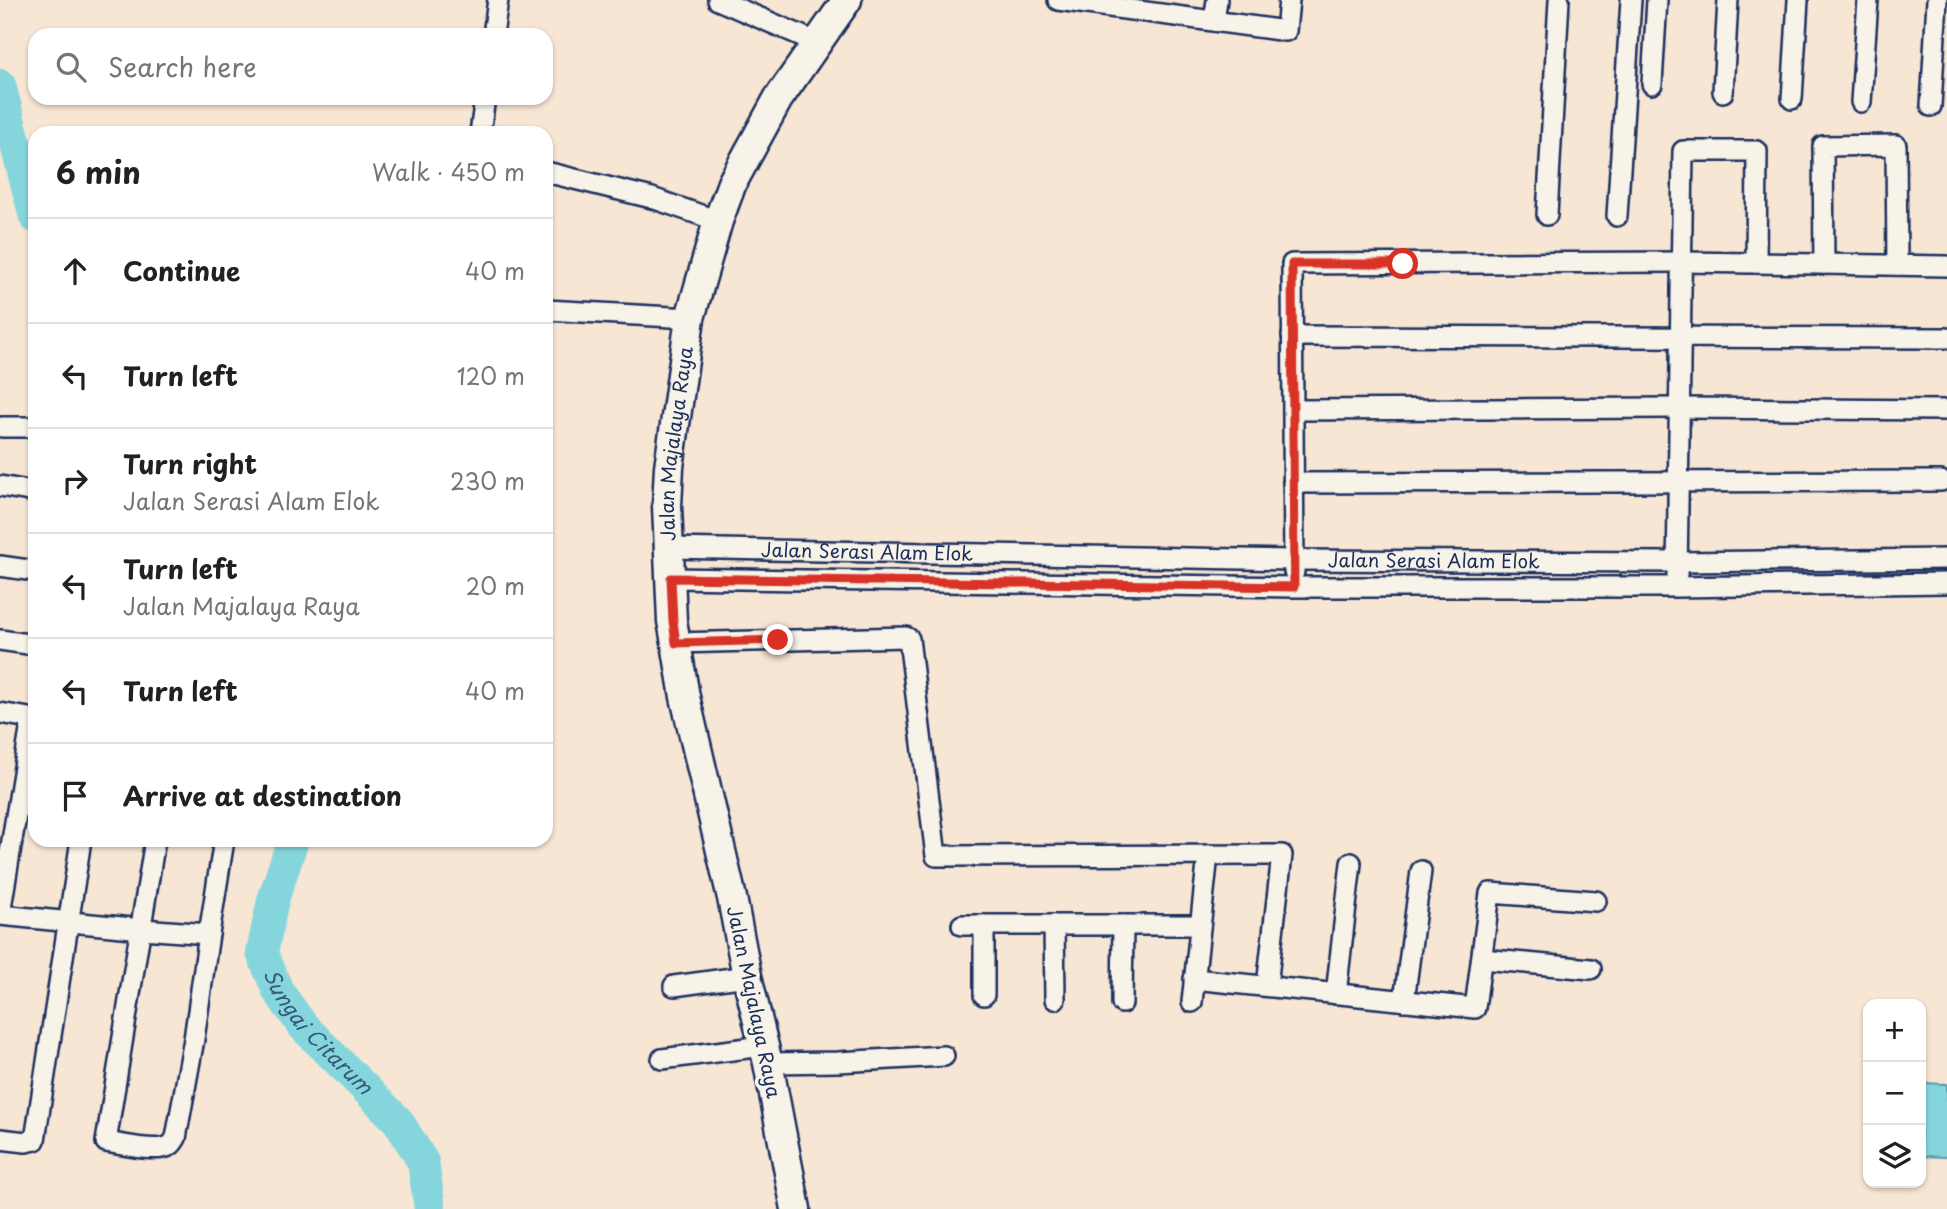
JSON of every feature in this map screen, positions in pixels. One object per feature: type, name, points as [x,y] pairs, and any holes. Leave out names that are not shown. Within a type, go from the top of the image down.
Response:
[{"type":"street","points":[[494,28],[498,0]]},
{"type":"street","points":[[718,0],[816,42]]},
{"type":"street","name":"Jalan Majalaya Raya","points":[[796,1209],[732,898],[685,696],[673,621],[667,506],[668,467],[690,318],[732,183],[778,99],[847,0]]},
{"type":"street","points":[[1214,21],[1217,0]]},
{"type":"street","points":[[1070,1],[1145,6],[1214,21],[1286,31],[1289,0]]},
{"type":"street","points":[[1547,215],[1559,0]]},
{"type":"street","points":[[1617,216],[1631,0]]},
{"type":"street","points":[[1652,84],[1657,0]]},
{"type":"street","points":[[1723,92],[1728,0]]},
{"type":"street","points":[[1792,99],[1798,0]]},
{"type":"street","points":[[1861,102],[1868,0]]},
{"type":"street","points":[[1931,106],[1937,0]]},
{"type":"street","points":[[481,126],[484,105]]},
{"type":"street","points":[[1824,264],[1823,146],[1896,145],[1896,265]]},
{"type":"street","points":[[1677,587],[1683,151],[1757,151],[1756,263]]},
{"type":"street","points":[[553,174],[652,198],[718,221]]},
{"type":"street","points":[[1294,587],[1292,264],[1681,262],[1947,266]]},
{"type":"street","points":[[553,310],[690,318]]},
{"type":"street","points":[[1292,336],[1947,338]]},
{"type":"street","points":[[1293,410],[1944,410]]},
{"type":"street","points":[[1,430],[28,428]]},
{"type":"street","points":[[1293,483],[1941,481]]},
{"type":"street","points":[[0,486],[28,491]]},
{"type":"street","name":"Jalan Serasi Alam Elok","points":[[669,548],[1294,560],[1678,562],[1947,559]]},
{"type":"street","points":[[742,578],[743,549]]},
{"type":"street","points":[[0,566],[28,570]]},
{"type":"street","name":"Jalan Serasi Alam Elok","points":[[671,578],[1294,587],[1677,587],[1947,583]]},
{"type":"street","points":[[676,643],[909,639],[936,856],[1282,855],[1267,986]]},
{"type":"street","points":[[0,640],[28,644]]},
{"type":"street","points":[[0,713],[28,718]]},
{"type":"street","points":[[28,749],[0,915],[209,934]]},
{"type":"street","points":[[0,1139],[26,1142],[35,1140],[79,847]]},
{"type":"street","points":[[154,847],[106,1142],[149,1148],[165,1148],[176,1138],[223,847]]},
{"type":"street","points":[[1192,1002],[1208,855]]},
{"type":"street","points":[[1335,994],[1351,863]]},
{"type":"street","points":[[1404,1001],[1421,871]]},
{"type":"street","points":[[1194,979],[1475,1008],[1490,893],[1596,901]]},
{"type":"street","points":[[962,925],[1200,925]]},
{"type":"street","points":[[984,925],[984,996]]},
{"type":"street","points":[[1054,925],[1055,999]]},
{"type":"street","points":[[1122,1003],[1123,925]]},
{"type":"street","points":[[1482,959],[1591,970]]},
{"type":"street","points":[[674,986],[747,976]]},
{"type":"street","points":[[662,1059],[765,1054],[838,1062],[944,1056]]},
{"type":"water","points":[[1926,1083],[1947,1084],[1947,1157],[1926,1156]]},
{"type":"waterway","name":"Sungai Citarum","points":[[0,85],[28,191]]},
{"type":"waterway","name":"Sungai Citarum","points":[[291,847],[273,900],[262,953],[278,991],[303,1026],[398,1121],[423,1162],[430,1209]]},
{"type":"route","points":[[778,640],[676,643],[671,578],[1294,587],[1292,264],[1403,264]]}]
